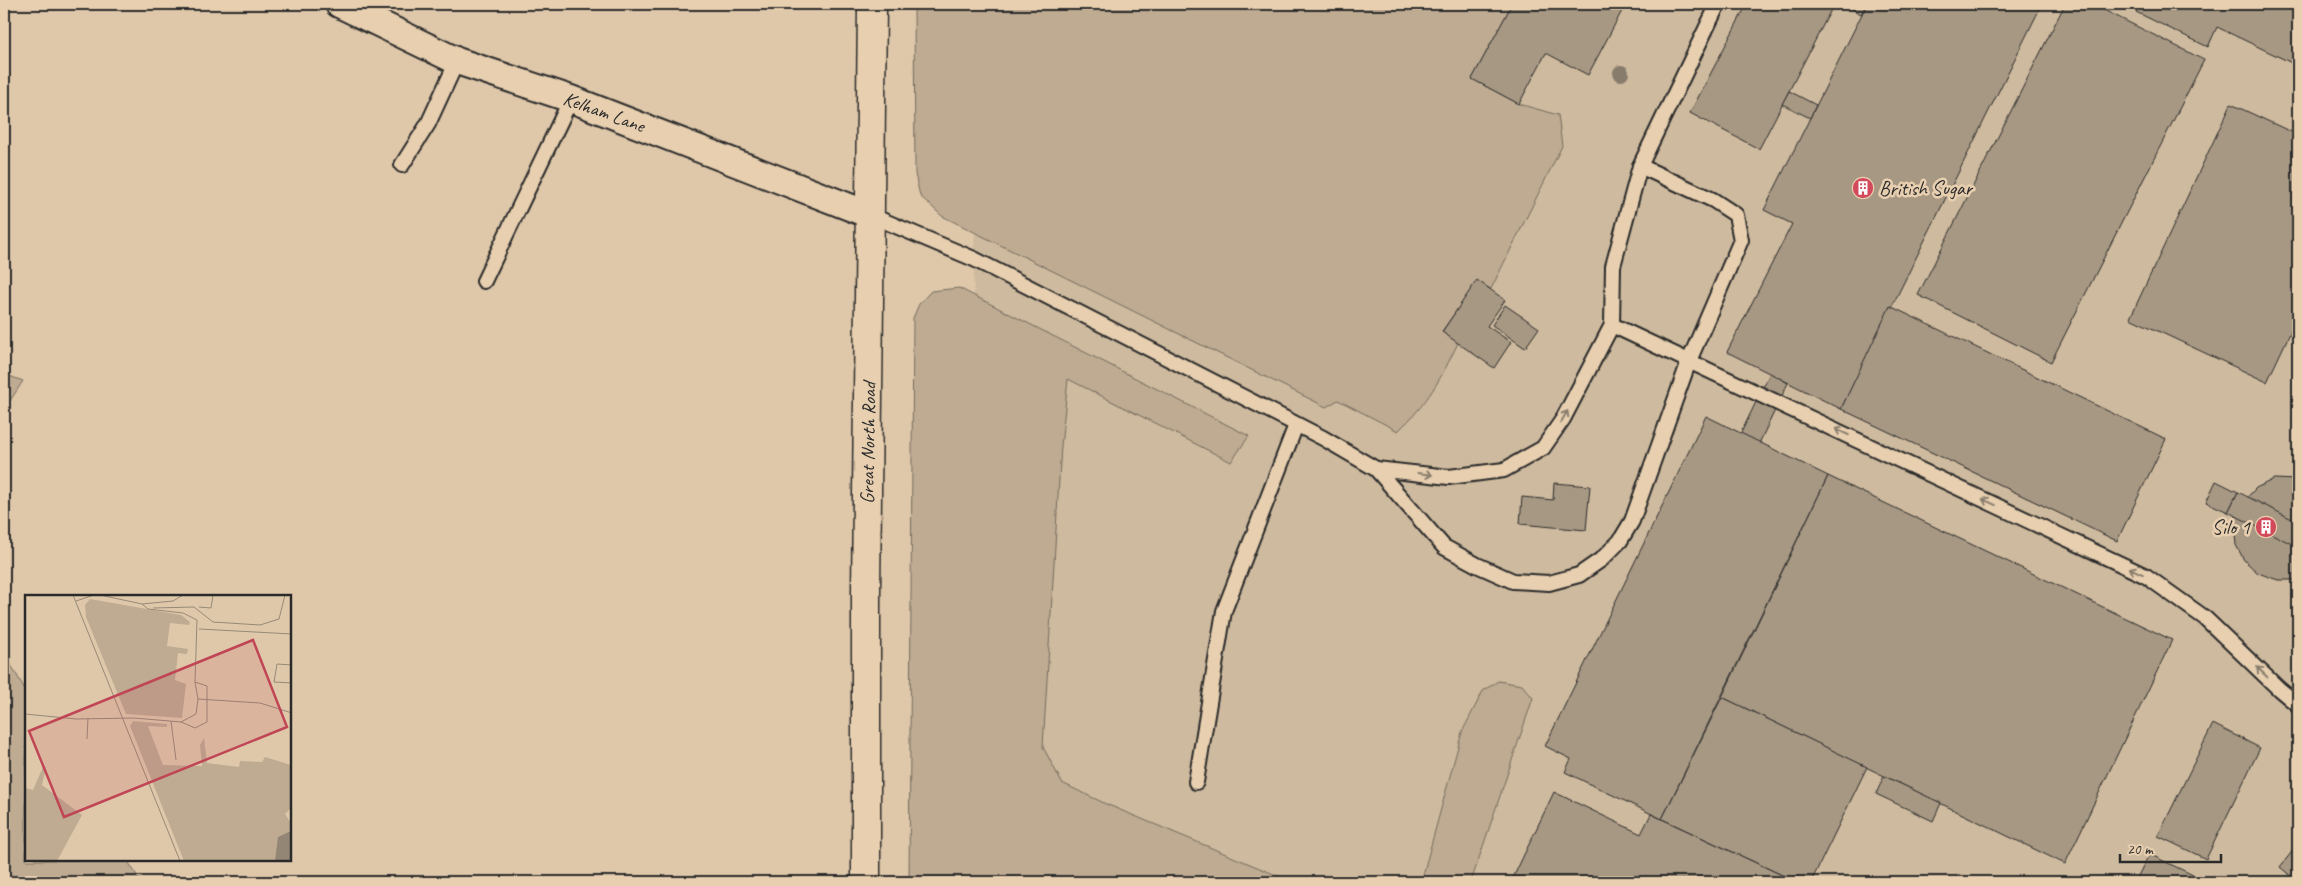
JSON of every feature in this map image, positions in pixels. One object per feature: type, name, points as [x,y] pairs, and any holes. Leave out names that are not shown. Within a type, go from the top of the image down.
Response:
[{"type":"main road","name":"Great North Road","points":[[866,882],[866,593],[872,4]]},
{"type":"street","name":"Kelham Lane","points":[[339,4],[457,61],[571,99],[870,216]]},
{"type":"lane","points":[[1376,469],[1449,477],[1504,470],[1543,448],[1563,419],[1612,325],[1613,266],[1640,166],[1718,4]]},
{"type":"lane","points":[[402,165],[428,124],[457,61]]},
{"type":"lane","points":[[484,281],[571,99]]},
{"type":"lane","points":[[870,216],[974,259],[1296,425],[1376,469],[1444,547],[1477,566],[1513,581],[1550,583],[1579,574],[1602,560],[1620,541],[1632,521],[1689,360],[1742,240],[1736,215],[1713,200],[1640,166]]},
{"type":"lane","points":[[1612,325],[2146,576],[2206,618],[2279,689],[2298,704]]},
{"type":"lane","points":[[1196,782],[1224,611],[1296,425]]},
{"type":"shaded area","points":[[914,4],[1512,4],[1472,79],[1519,104],[1558,115],[1562,146],[1491,289],[1477,281],[1442,331],[1458,343],[1425,401],[1398,431],[1338,400],[1326,407],[942,216],[920,196],[915,174]]},
{"type":"shaded area","points":[[980,4],[2298,4],[2298,882],[1161,882],[966,797]]},
{"type":"shaded area","points":[[959,288],[1249,436],[1231,462],[1068,379],[1061,446],[1043,747],[1062,783],[1106,804],[1293,882],[909,882],[913,318],[919,304],[931,291]]},
{"type":"shaded area","points":[[4,374],[23,381],[4,410]]},
{"type":"shaded area","points":[[4,653],[25,689],[25,861],[128,861],[141,882],[4,882]]},
{"type":"shaded area","points":[[1498,681],[1522,685],[1533,698],[1471,882],[1421,882],[1462,732],[1483,691]]},
{"type":"building","points":[[1512,4],[1612,4],[1623,9],[1588,75],[1546,53],[1519,104],[1472,79]]},
{"type":"building","points":[[1747,4],[1834,4],[1759,149],[1690,113]]},
{"type":"building","points":[[1842,4],[1867,4],[1861,14]]},
{"type":"building","name":"British Sugar","points":[[1867,4],[2042,4],[1841,409],[1727,352],[1792,224],[1764,210]]},
{"type":"building","points":[[2065,4],[2092,4],[2204,60],[2051,362],[1918,295]]},
{"type":"building","points":[[2140,4],[2298,4],[2298,66],[2217,27],[2208,47],[2136,12]]},
{"type":"building","points":[[1789,91],[1816,105],[1810,118],[1782,104]]},
{"type":"building","points":[[2231,104],[2298,135],[2298,316],[2267,382],[2130,318]]},
{"type":"building","points":[[1477,280],[1505,300],[1487,326],[1511,342],[1494,368],[1442,332]]},
{"type":"building","points":[[1505,305],[1539,328],[1525,348],[1492,325]]},
{"type":"building","points":[[1890,306],[2166,439],[2117,541],[1841,409]]},
{"type":"building","points":[[1770,373],[1788,383],[1696,575],[1677,565]]},
{"type":"building","points":[[1706,416],[1828,476],[1662,819],[1565,772],[1571,759],[1545,746]]},
{"type":"building","points":[[1828,476],[2172,640],[2065,864],[1722,697]]},
{"type":"building","name":"Silo 1","points":[[2274,479],[2298,480],[2298,580],[2278,580],[2258,573],[2244,560],[2236,545],[2234,522],[2240,505],[2256,488]]},
{"type":"building","points":[[2216,481],[2238,492],[2228,512],[2206,502]]},
{"type":"building","points":[[1554,483],[1590,486],[1586,530],[1520,524],[1522,497],[1553,500]]},
{"type":"building","points":[[2238,492],[2298,522],[2298,547],[2228,512]]},
{"type":"building","points":[[1722,697],[1867,767],[1811,882],[1797,882],[1662,819]]},
{"type":"building","points":[[2213,724],[2260,748],[2206,859],[2158,836]]},
{"type":"building","points":[[1884,776],[1941,803],[1933,821],[1876,794]]},
{"type":"building","points":[[1554,792],[1641,834],[1651,814],[1797,882],[1511,882]]},
{"type":"building","points":[[2298,844],[2298,882],[2280,867]]},
{"type":"building","points":[[2149,854],[2195,876],[2192,882],[2135,882]]},
{"type":"place","name":"British Sugar","points":[[1863,188]]},
{"type":"place","name":"Silo 1","points":[[2266,527]]}]
